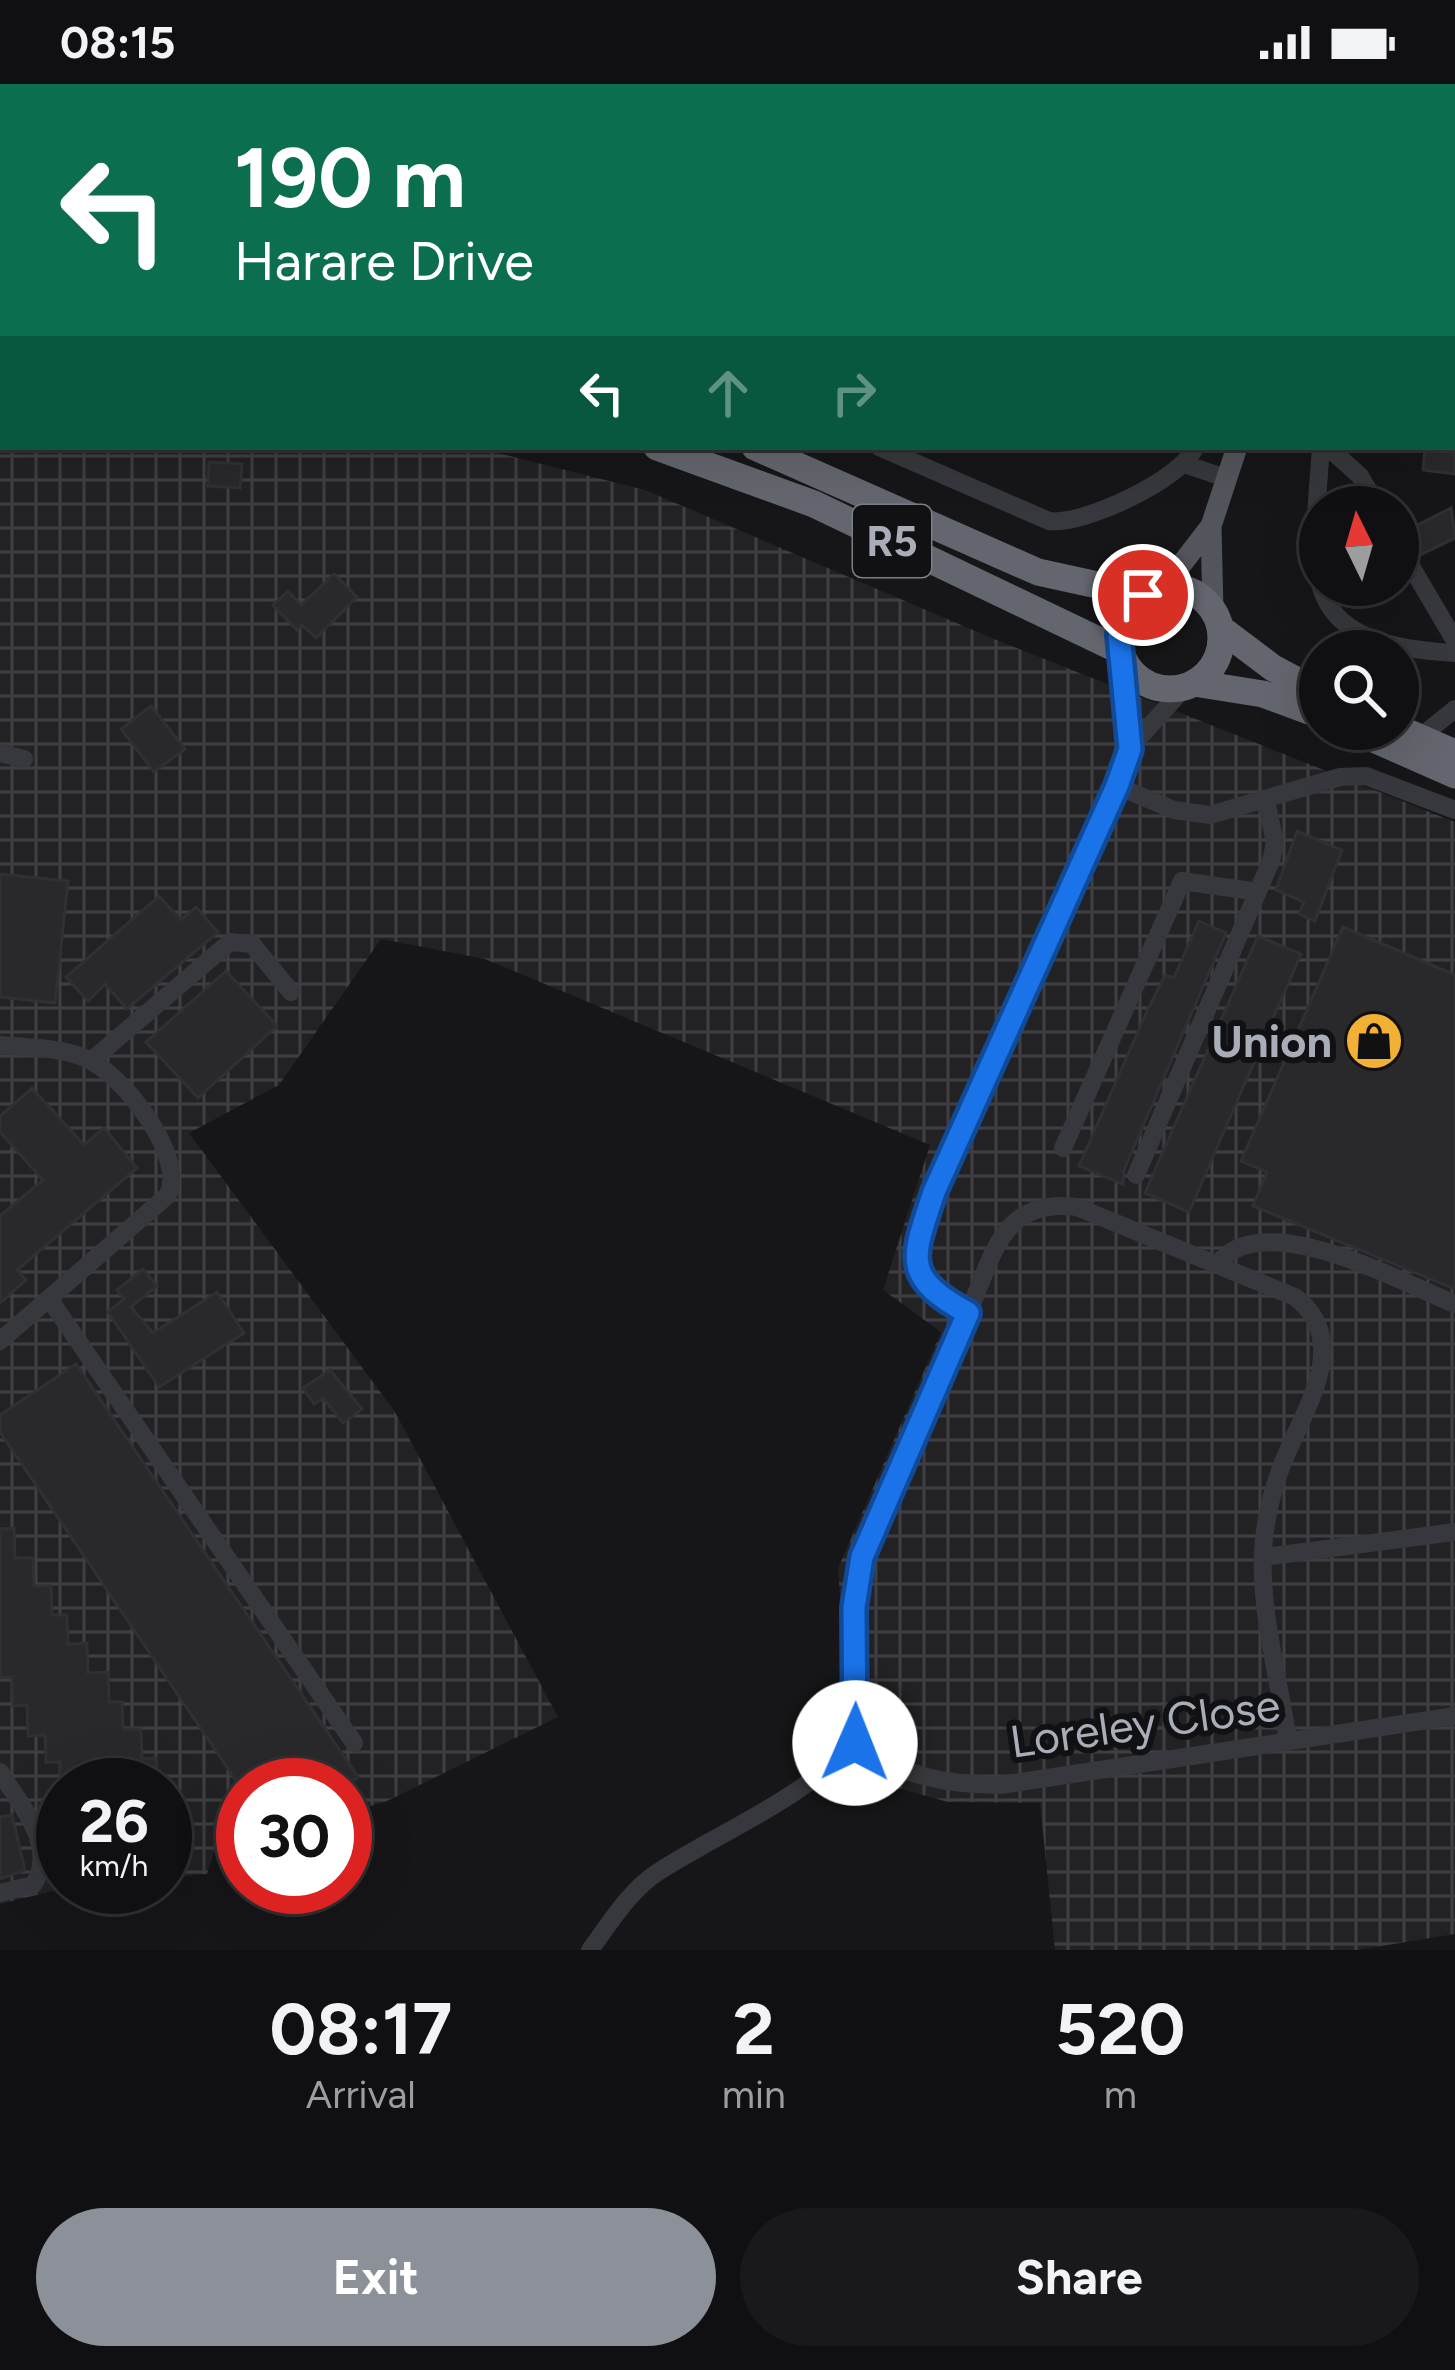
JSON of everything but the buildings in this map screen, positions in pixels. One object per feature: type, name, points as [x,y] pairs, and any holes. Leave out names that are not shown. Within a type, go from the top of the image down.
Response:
[{"type":"highway","name":"R5","points":[[665,450],[814,505],[1122,656],[1150,685],[1263,694],[1299,707]]},
{"type":"highway","name":"R5","points":[[762,450],[1038,572],[1195,594],[1216,619],[1299,679]]},
{"type":"highway","points":[[1122,656],[1123,620],[1154,591]]},
{"type":"highway","points":[[1189,685],[1213,666],[1216,619]]},
{"type":"highway","points":[[1419,738],[1455,754]]},
{"type":"highway","points":[[1398,750],[1455,775]]},
{"type":"main road","points":[[1216,619],[1211,526],[1236,450]]},
{"type":"main road","points":[[1154,591],[1211,526]]},
{"type":"street","points":[[886,450],[1058,523],[1156,483],[1191,456],[1226,478]]},
{"type":"street","points":[[1324,450],[1314,575],[1331,614],[1399,648],[1455,653]]},
{"type":"street","points":[[1328,450],[1366,486]]},
{"type":"street","points":[[1419,580],[1455,641]]},
{"type":"street","points":[[1122,656],[1130,749]]},
{"type":"street","points":[[968,1313],[925,1283],[916,1270],[914,1252],[934,1192],[1130,749],[1189,685]]},
{"type":"street","points":[[1419,727],[1455,709]]},
{"type":"street","points":[[0,752],[24,759]]},
{"type":"street","points":[[1117,786],[1174,810],[1210,815],[1340,777],[1366,776],[1455,810]]},
{"type":"street","points":[[1136,1175],[1275,843],[1266,800]]},
{"type":"street","points":[[1064,1148],[1182,881],[1258,892]]},
{"type":"street","points":[[92,1060],[230,942],[252,944],[291,992]]},
{"type":"street","points":[[0,1045],[92,1060],[164,1140],[175,1169],[168,1195],[0,1341]]},
{"type":"street","points":[[590,1950],[657,1873],[770,1813],[855,1743],[854,1607],[862,1557],[1003,1236],[1014,1219],[1041,1206],[1077,1207],[1295,1297],[1315,1316],[1322,1338],[1319,1378],[1276,1479],[1264,1557],[1288,1741]]},
{"type":"street","points":[[1217,1264],[1231,1248],[1250,1243],[1298,1243],[1455,1304]]},
{"type":"street","points":[[50,1300],[355,1743]]},
{"type":"street","points":[[1264,1557],[1455,1532]]},
{"type":"street","name":"Loreley Close","points":[[855,1743],[877,1759],[934,1781],[1000,1785],[1455,1716]]},
{"type":"street","points":[[0,1772],[40,1838],[44,1856],[44,1869],[33,1885],[0,1893]]},
{"type":"shaded area","points":[[0,450],[486,450],[645,490],[994,639],[1455,822],[1455,1934],[1357,1950],[1055,1950],[1040,1803],[948,1802],[852,1775],[838,1568],[941,1332],[883,1290],[930,1145],[485,959],[381,939],[279,1085],[189,1133],[395,1412],[558,1717],[372,1806],[372,1758],[216,1758],[216,1851],[207,1874],[192,1875],[192,1758],[36,1758],[36,1895],[0,1904]]},
{"type":"place","name":"Union","points":[[1374,1041]]},
{"type":"route","points":[[855,1743],[854,1607],[862,1557],[968,1313],[925,1283],[916,1270],[914,1252],[934,1192],[1130,749],[1119,635],[1131,606],[1143,595]]}]
